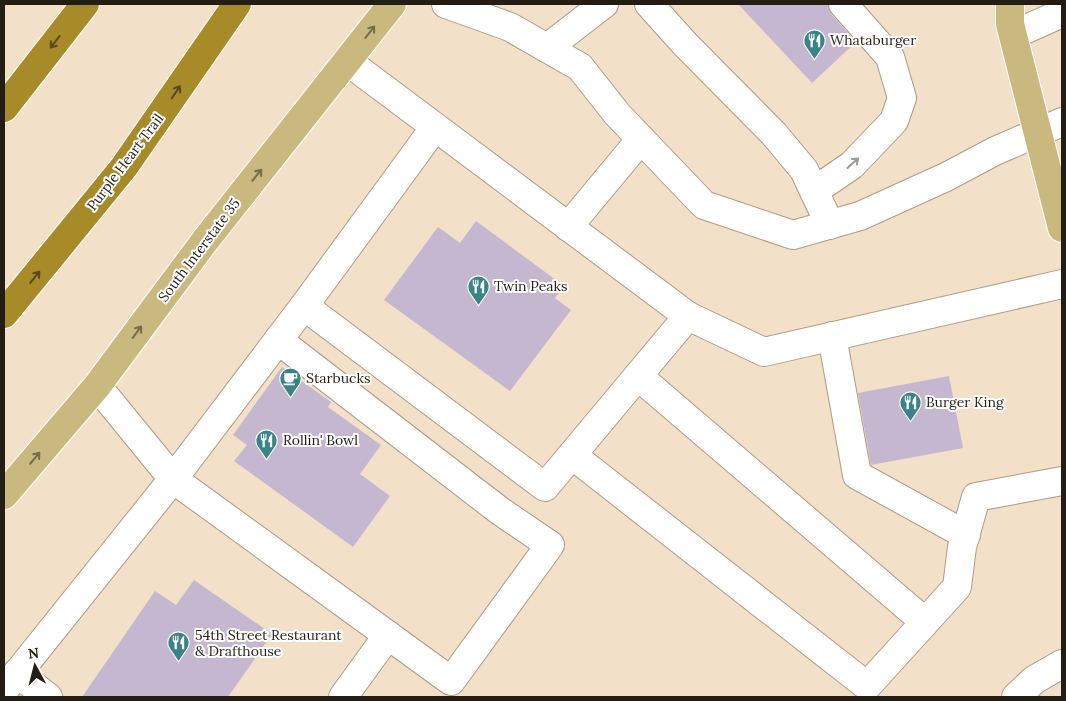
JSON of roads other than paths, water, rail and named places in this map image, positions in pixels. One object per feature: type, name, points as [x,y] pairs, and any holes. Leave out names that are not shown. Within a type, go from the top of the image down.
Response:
[{"type":"highway","points":[[4,108],[85,4]]},
{"type":"highway","name":"Purple Heart Trail","points":[[4,314],[124,167],[237,4]]},
{"type":"main road","name":"South Interstate 35","points":[[4,495],[96,386],[204,242],[392,4]]},
{"type":"main road","points":[[1008,17],[1050,127],[1062,228]]},
{"type":"lane","points":[[446,4],[510,28],[580,67],[617,114],[704,205],[793,235],[860,216],[1050,127]]},
{"type":"lane","points":[[547,48],[604,4]]},
{"type":"lane","points":[[649,4],[685,44],[774,134],[804,170],[830,225]]},
{"type":"lane","points":[[814,191],[852,165],[894,121],[902,98],[890,57],[843,4]]},
{"type":"lane","points":[[1008,17],[1062,13]]},
{"type":"lane","points":[[347,61],[688,316],[764,352],[1062,284]]},
{"type":"lane","points":[[48,697],[11,681],[173,479],[304,306],[435,127]]},
{"type":"lane","points":[[568,227],[641,139]]},
{"type":"lane","points":[[304,306],[545,487],[688,316]]},
{"type":"lane","points":[[832,336],[858,475],[966,535]]},
{"type":"lane","points":[[96,386],[173,479],[388,635],[446,689],[550,545],[500,511],[278,340]]},
{"type":"lane","points":[[638,376],[925,622]]},
{"type":"lane","points":[[572,455],[866,686],[957,587],[966,535],[976,497],[1062,481]]},
{"type":"lane","points":[[343,697],[388,635]]},
{"type":"lane","points":[[1016,697],[1034,680],[1062,664]]},
{"type":"place","name":"Whataburger","points":[[814,59]]},
{"type":"place","name":"Twin Peaks","points":[[478,305]]},
{"type":"place","name":"Starbucks","points":[[290,397]]},
{"type":"place","name":"Burger King","points":[[910,421]]},
{"type":"place","name":"Rollin' Bowl","points":[[267,459]]},
{"type":"place","name":"54th Street Restaurant & Drafthouse","points":[[179,662]]}]
